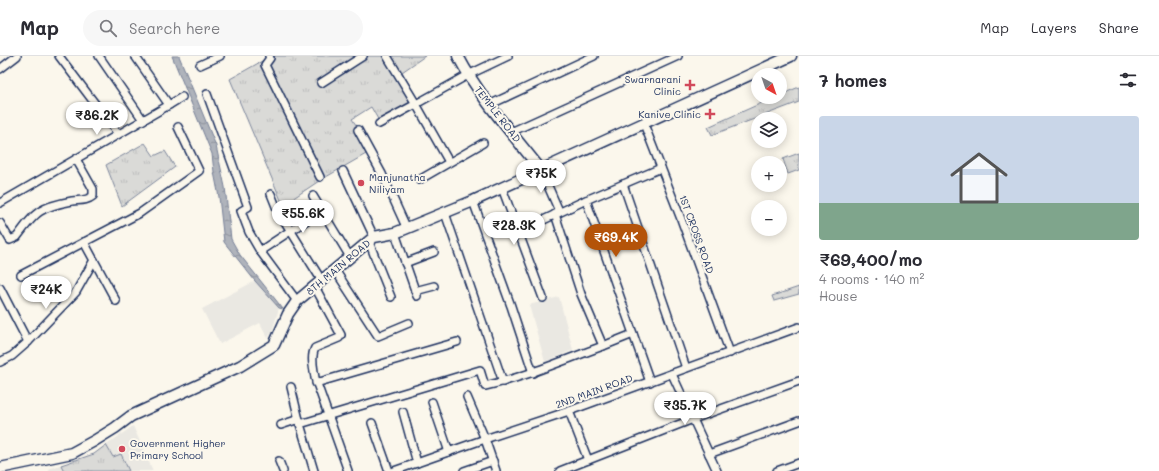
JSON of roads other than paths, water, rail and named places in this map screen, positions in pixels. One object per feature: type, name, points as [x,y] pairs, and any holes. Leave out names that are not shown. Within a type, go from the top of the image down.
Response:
[{"type":"street","points":[[0,70],[17,56]]},
{"type":"street","points":[[59,56],[118,134]]},
{"type":"street","points":[[99,56],[143,120]]},
{"type":"street","points":[[200,65],[220,56]]},
{"type":"street","points":[[269,56],[270,58],[265,65],[320,177]]},
{"type":"street","points":[[321,83],[364,56]]},
{"type":"street","points":[[387,56],[449,162]]},
{"type":"street","name":"TEMPLE ROAD","points":[[458,56],[468,75],[489,105],[541,170]]},
{"type":"street","points":[[379,124],[468,75],[508,56]]},
{"type":"street","points":[[489,105],[594,56]]},
{"type":"street","points":[[511,132],[678,56]]},
{"type":"street","name":"8TH MAIN ROAD","points":[[0,468],[72,453],[115,428],[131,416],[240,366],[274,345],[288,314],[297,302],[372,239],[407,229],[473,201],[792,56]]},
{"type":"street","points":[[139,57],[169,105]]},
{"type":"street","points":[[207,94],[248,207],[241,211],[249,232],[260,251],[297,302]]},
{"type":"street","points":[[0,203],[182,97]]},
{"type":"street","name":"1ST CROSS ROAD","points":[[644,124],[730,353]]},
{"type":"street","points":[[21,275],[140,213],[199,171],[178,127]]},
{"type":"street","points":[[358,130],[382,174],[407,229]]},
{"type":"street","points":[[419,180],[483,143]]},
{"type":"street","points":[[0,224],[10,240],[14,239],[17,238],[31,218],[41,210],[74,201],[89,199],[93,196],[94,189],[76,159]]},
{"type":"street","points":[[537,223],[661,168]]},
{"type":"street","points":[[541,170],[557,213],[581,294],[603,346]]},
{"type":"street","points":[[343,171],[372,239],[391,297]]},
{"type":"street","points":[[623,184],[686,368]]},
{"type":"street","points":[[502,188],[544,298]]},
{"type":"street","points":[[271,194],[277,209],[318,284],[341,335],[339,338],[315,348],[313,352],[313,362],[316,382],[348,471]]},
{"type":"street","points":[[313,196],[350,257]]},
{"type":"street","points":[[586,200],[650,382]]},
{"type":"street","points":[[473,201],[511,306],[533,373]]},
{"type":"street","points":[[260,251],[322,210]]},
{"type":"street","points":[[445,213],[503,382]]},
{"type":"street","points":[[395,233],[416,293],[434,286]]},
{"type":"street","points":[[84,242],[116,301]]},
{"type":"street","points":[[405,263],[434,252]]},
{"type":"street","points":[[0,362],[12,356],[28,342],[76,292],[94,260]]},
{"type":"street","points":[[335,270],[378,336],[409,323]]},
{"type":"street","points":[[0,288],[28,342]]},
{"type":"street","name":"2ND MAIN ROAD","points":[[394,471],[569,411],[799,327]]},
{"type":"street","points":[[281,425],[328,415],[480,370],[485,386],[503,382],[533,373],[633,334]]},
{"type":"street","points":[[316,382],[457,342]]},
{"type":"street","points":[[672,374],[717,471]]},
{"type":"street","points":[[560,471],[693,419],[799,381]]},
{"type":"street","points":[[291,387],[314,471]]},
{"type":"street","points":[[467,397],[485,439],[496,471]]},
{"type":"street","points":[[432,402],[448,452]]},
{"type":"street","points":[[569,411],[588,460]]},
{"type":"street","points":[[403,412],[417,463]]},
{"type":"street","points":[[709,454],[799,421]]},
{"type":"street","points":[[372,423],[389,471]]},
{"type":"street","points":[[279,461],[283,471]]},
{"type":"street","points":[[464,471],[493,461]]},
{"type":"street","points":[[777,471],[799,462]]},
{"type":"water","points":[[172,56],[179,56],[216,146],[225,187],[231,239],[240,255],[283,309],[279,308],[255,281],[224,242],[212,154]]},
{"type":"place","name":"Swarnarani Clinic","points":[[690,85]]},
{"type":"place","name":"Kanive Clinic","points":[[710,114]]},
{"type":"place","name":"Manjunatha Niliyam","points":[[361,183]]},
{"type":"place","name":"Government Higher Primary School","points":[[122,449]]}]
